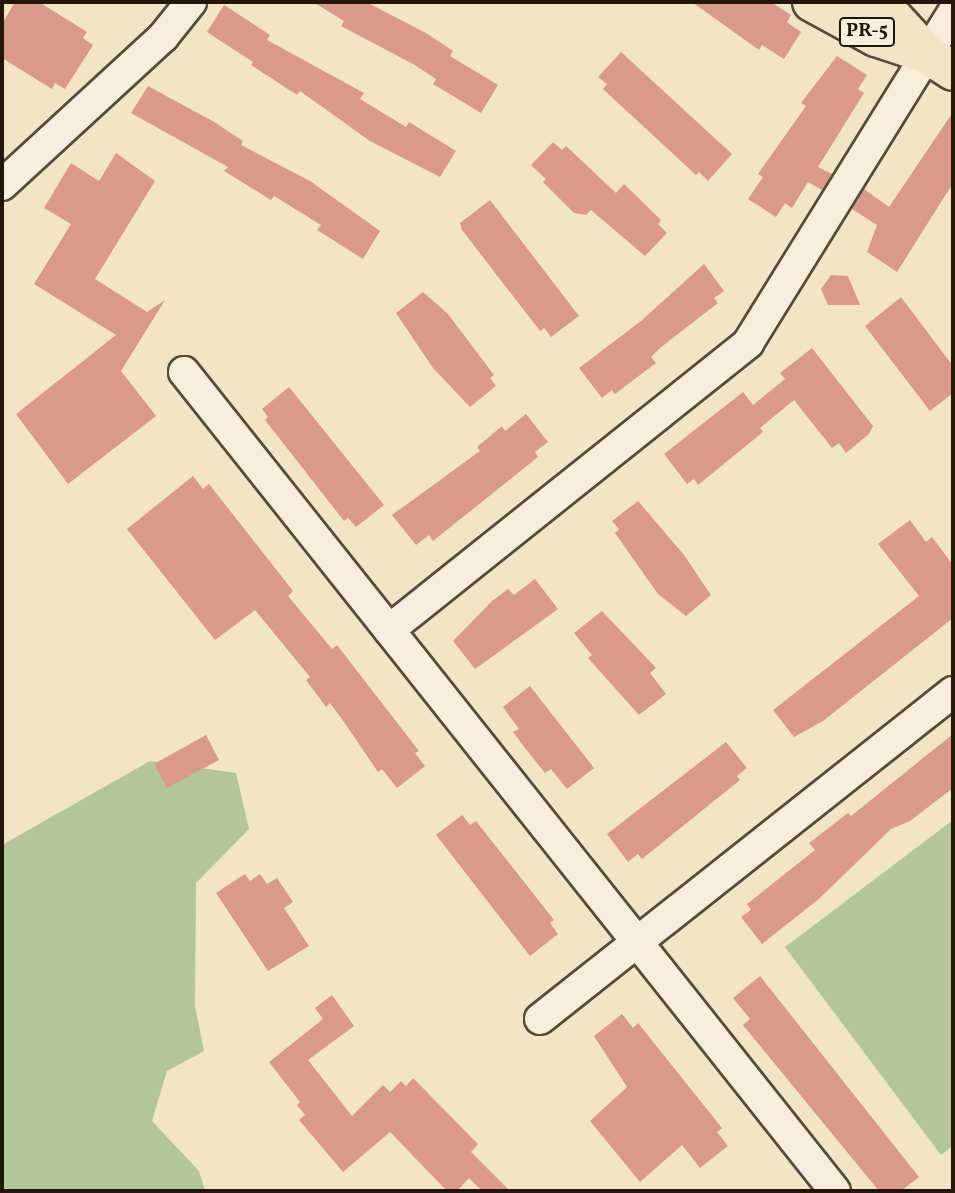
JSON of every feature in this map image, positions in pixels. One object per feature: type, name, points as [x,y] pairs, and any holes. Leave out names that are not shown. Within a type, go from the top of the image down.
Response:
[{"type":"main road","name":"PR-5","points":[[812,2],[876,37],[940,62]]},
{"type":"main road","name":"PR-5","points":[[871,2],[889,13],[940,62]]},
{"type":"street","points":[[3,182],[163,37],[191,2]]},
{"type":"street","points":[[389,630],[748,343],[940,62],[953,12]]},
{"type":"street","points":[[184,372],[835,1191]]},
{"type":"street","points":[[540,1019],[953,692]]},
{"type":"green space","points":[[150,761],[236,773],[249,829],[196,883],[195,1006],[204,1051],[167,1071],[152,1121],[199,1171],[205,1191],[2,1191],[2,845]]},
{"type":"green space","points":[[953,820],[953,1146],[941,1155],[785,947]]},
{"type":"building","points":[[15,2],[39,2],[87,32],[83,38],[93,45],[65,89],[55,83],[52,89],[2,58],[2,24]]},
{"type":"building","points":[[313,2],[366,2],[426,33],[453,51],[450,56],[498,85],[481,113],[433,84],[436,79],[413,64],[341,26],[344,21]]},
{"type":"building","points":[[692,2],[771,2],[791,15],[787,22],[801,32],[784,59],[762,45],[759,50]]},
{"type":"building","points":[[224,5],[270,35],[267,40],[364,93],[360,99],[406,127],[409,122],[456,151],[440,177],[370,141],[300,91],[297,95],[251,65],[253,62],[207,32]]},
{"type":"building","points":[[621,52],[732,154],[708,181],[699,172],[696,175],[603,89],[607,84],[598,77]]},
{"type":"building","points":[[837,56],[867,75],[858,89],[864,93],[818,167],[832,174],[822,190],[808,182],[792,208],[785,203],[776,217],[748,199],[763,177],[758,174],[806,106],[801,103]]},
{"type":"building","points":[[148,86],[216,123],[243,141],[241,145],[310,181],[380,231],[363,259],[317,230],[321,225],[274,196],[271,200],[224,171],[228,167],[131,113]]},
{"type":"building","points":[[953,112],[953,183],[897,272],[867,252],[877,225],[852,209],[864,189],[889,207]]},
{"type":"building","points":[[553,142],[562,150],[566,146],[616,193],[624,184],[661,220],[658,224],[667,233],[645,256],[591,210],[586,215],[574,213],[543,182],[546,179],[531,165]]},
{"type":"building","points":[[116,153],[155,181],[95,279],[147,312],[165,300],[121,371],[156,416],[68,484],[16,414],[116,335],[34,284],[71,224],[44,208],[71,163],[99,181]]},
{"type":"building","points":[[490,200],[579,316],[551,337],[544,328],[540,331],[462,230],[460,223]]},
{"type":"building","points":[[704,264],[724,291],[714,298],[718,303],[660,348],[651,357],[656,363],[615,394],[612,390],[602,398],[579,368],[641,321]]},
{"type":"building","points":[[831,275],[848,276],[860,305],[828,305],[821,289]]},
{"type":"building","points":[[423,292],[448,314],[494,375],[490,378],[496,386],[470,407],[433,368],[396,313]]},
{"type":"building","points":[[901,297],[953,366],[953,393],[930,411],[865,326]]},
{"type":"building","points":[[812,348],[873,426],[869,434],[846,453],[839,443],[832,448],[794,400],[760,428],[763,432],[698,485],[694,479],[687,484],[664,454],[743,392],[753,405],[785,379],[780,373]]},
{"type":"building","points":[[289,387],[384,505],[356,527],[348,518],[344,521],[265,420],[268,417],[262,409]]},
{"type":"building","points":[[526,414],[548,442],[535,452],[538,457],[433,541],[429,535],[416,545],[392,515],[480,451],[477,447],[502,426],[505,431]]},
{"type":"building","points":[[193,476],[203,489],[209,484],[293,591],[288,596],[332,649],[337,645],[419,751],[415,753],[425,766],[397,788],[382,769],[378,772],[330,703],[326,707],[306,680],[310,677],[255,610],[215,640],[127,529]]},
{"type":"building","points":[[638,501],[684,555],[711,595],[686,616],[658,594],[615,533],[619,529],[612,521]]},
{"type":"building","points":[[910,520],[926,542],[932,537],[953,565],[953,618],[823,721],[794,737],[773,710],[919,596],[878,544]]},
{"type":"building","points":[[535,579],[558,609],[475,669],[453,641],[492,601],[508,589],[514,595]]},
{"type":"building","points":[[602,611],[656,668],[650,673],[666,694],[639,715],[588,658],[592,655],[574,633]]},
{"type":"building","points":[[530,686],[594,768],[567,789],[551,769],[545,773],[525,748],[513,732],[519,729],[503,707]]},
{"type":"building","points":[[953,734],[953,788],[910,821],[891,829],[820,898],[762,944],[741,917],[751,910],[747,904],[815,850],[809,843],[848,813],[851,816]]},
{"type":"building","points":[[206,735],[219,760],[167,788],[154,764]]},
{"type":"building","points":[[726,742],[747,768],[737,776],[740,780],[642,859],[638,854],[628,862],[607,834]]},
{"type":"building","points":[[462,815],[470,825],[476,821],[554,920],[550,923],[558,934],[530,956],[436,835]]},
{"type":"building","points":[[245,874],[250,881],[260,874],[267,884],[277,878],[293,902],[284,908],[309,946],[268,971],[216,893]]},
{"type":"building","points":[[760,976],[919,1177],[901,1191],[879,1191],[743,1025],[750,1019],[733,998]]},
{"type":"building","points":[[332,995],[354,1026],[308,1060],[352,1116],[383,1085],[390,1092],[401,1081],[406,1086],[413,1078],[478,1144],[471,1152],[510,1191],[482,1191],[469,1178],[457,1191],[447,1191],[390,1132],[343,1172],[299,1120],[305,1115],[297,1105],[300,1102],[269,1062],[323,1019],[315,1008]]},
{"type":"building","points":[[622,1014],[633,1028],[638,1023],[722,1128],[717,1132],[728,1146],[700,1168],[682,1145],[640,1182],[590,1121],[627,1087],[594,1036]]}]
